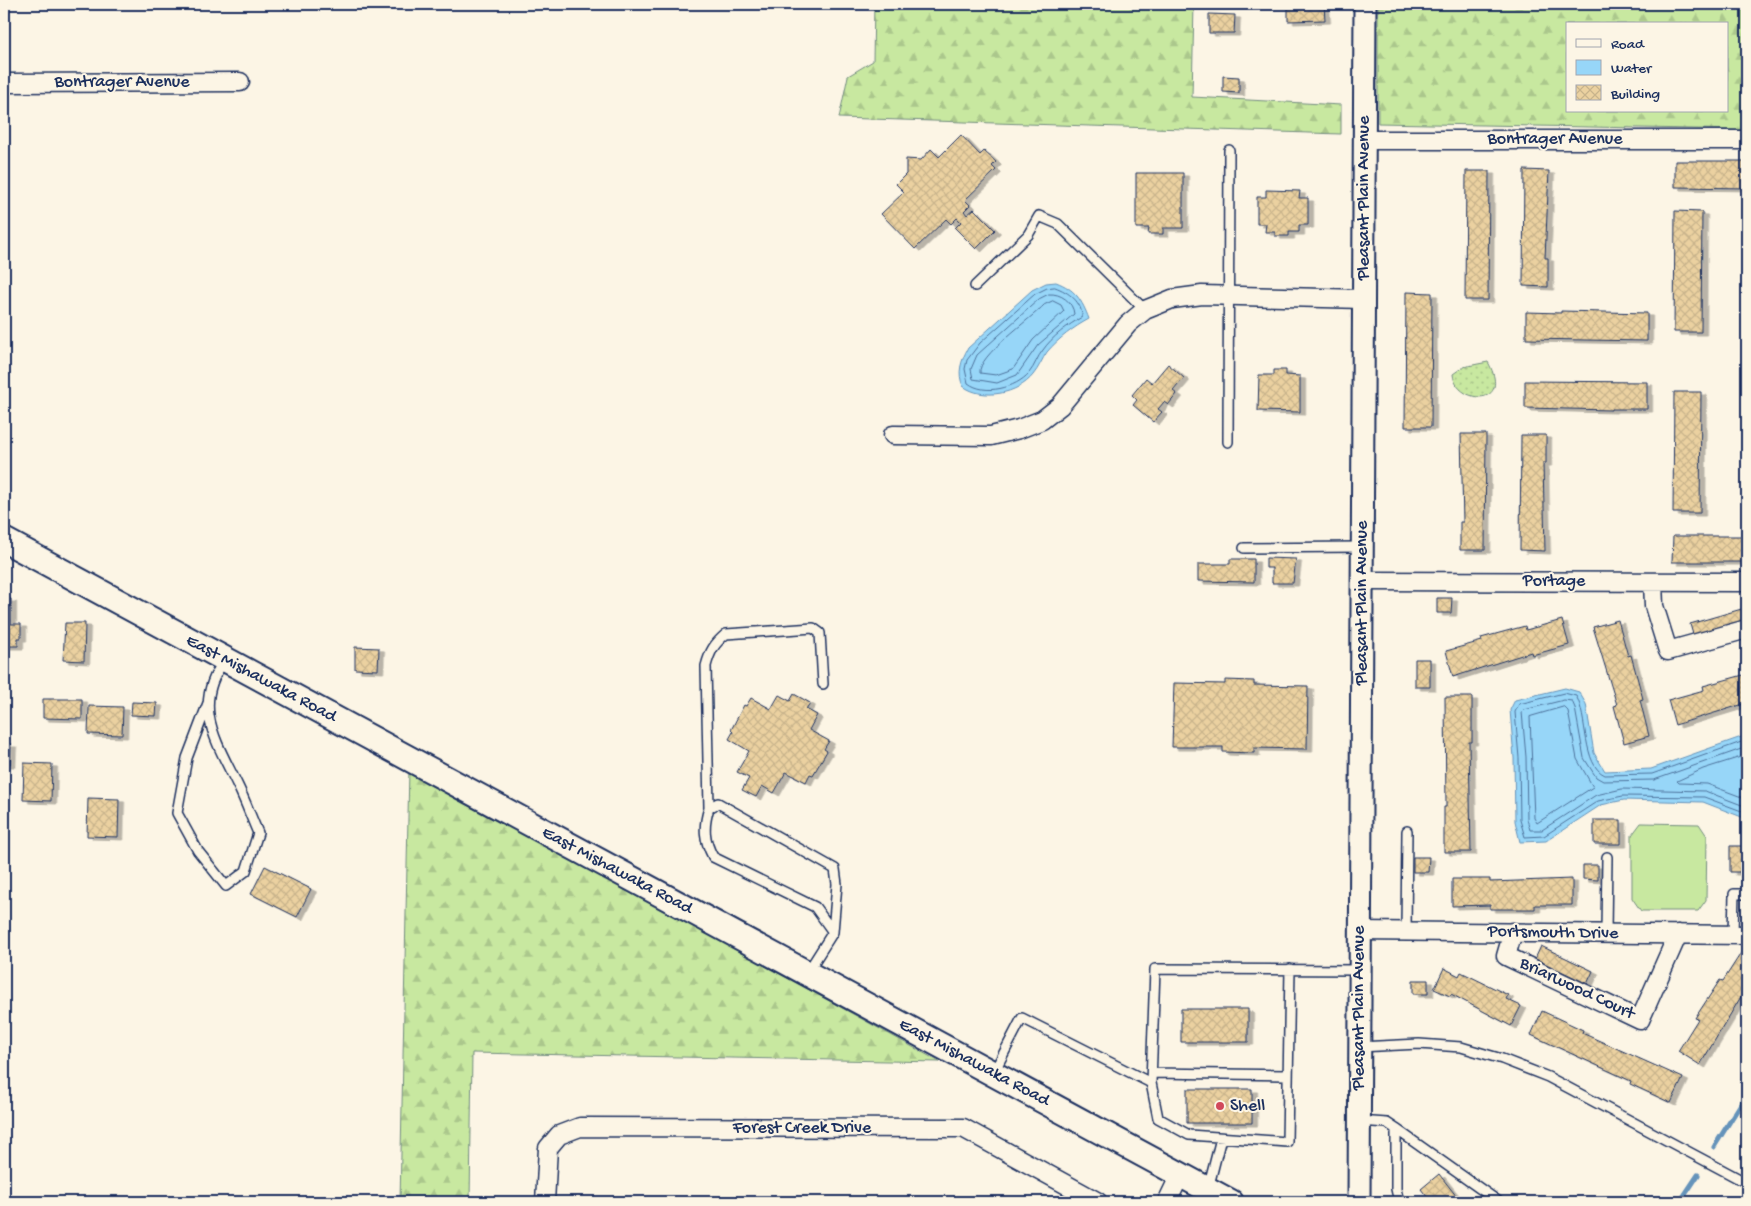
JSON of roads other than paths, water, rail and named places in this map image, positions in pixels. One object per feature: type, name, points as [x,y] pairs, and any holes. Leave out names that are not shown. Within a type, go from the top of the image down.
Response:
[{"type":"main road","name":"East Mishawaka Road","points":[[4,540],[1231,1202]]},
{"type":"street","name":"Pleasant Plain Avenue","points":[[1358,1202],[1365,4]]},
{"type":"street","name":"Bontrager Avenue","points":[[4,83],[240,82]]},
{"type":"street","name":"Bontrager Avenue","points":[[1364,140],[1747,140]]},
{"type":"street","points":[[893,435],[991,436],[1019,430],[1042,420],[1060,406],[1128,324],[1145,310],[1172,299],[1202,295],[1227,295],[1364,299]]},
{"type":"street","name":"Portage","points":[[1362,581],[1747,582]]},
{"type":"street","points":[[1654,582],[1654,606],[1668,651],[1747,629]]},
{"type":"street","name":"Portsmouth Drive","points":[[1359,931],[1740,934]]},
{"type":"street","name":"Briarwood Court","points":[[1513,932],[1506,956],[1640,1020],[1678,934]]},
{"type":"street","name":"Forest Creek Drive","points":[[545,1202],[548,1148],[559,1135],[566,1132],[580,1127],[600,1127],[963,1128],[1098,1202]]},
{"type":"street","points":[[1167,1202],[1180,1175]]},
{"type":"lane","points":[[1228,442],[1227,295],[1229,150]]},
{"type":"lane","points":[[975,286],[1028,235],[1039,216],[1058,224],[1145,310]]},
{"type":"lane","points":[[1244,548],[1362,547]]},
{"type":"lane","points":[[823,684],[820,632],[814,628],[726,634],[715,643],[709,652],[706,666],[709,808],[704,823],[704,830],[706,843],[713,857],[815,907],[833,932]]},
{"type":"lane","points":[[208,703],[210,730],[241,792],[258,833],[246,871],[226,886],[198,851],[177,812],[187,758],[208,703],[214,674],[225,659]]},
{"type":"lane","points":[[709,808],[718,803],[835,869],[837,884],[833,932],[806,973]]},
{"type":"lane","points":[[1406,931],[1407,830]]},
{"type":"lane","points":[[1606,933],[1607,856]]},
{"type":"lane","points":[[1740,934],[1734,894],[1747,894]]},
{"type":"lane","points":[[1290,970],[1287,1142],[1189,1135],[1158,1118],[1152,1083],[1155,970],[1290,970],[1359,970]]},
{"type":"lane","points":[[993,1074],[1022,1018],[1152,1083]]},
{"type":"lane","points":[[1359,1047],[1419,1044],[1460,1047],[1502,1059],[1548,1077],[1747,1183]]},
{"type":"lane","points":[[1152,1073],[1288,1076]]},
{"type":"lane","points":[[1359,1121],[1387,1123],[1498,1202]]},
{"type":"lane","points":[[1396,1130],[1396,1189],[1399,1202]]},
{"type":"lane","points":[[1208,1190],[1220,1138]]},
{"type":"water","points":[[1056,282],[1068,288],[1077,296],[1084,306],[1089,319],[1056,342],[1047,352],[1033,375],[1019,387],[1010,391],[990,394],[971,391],[963,386],[960,376],[961,367],[968,348],[1032,290],[1046,283]]},
{"type":"water","points":[[1565,688],[1579,692],[1586,704],[1594,753],[1605,771],[1651,769],[1747,735],[1747,819],[1703,802],[1624,800],[1601,805],[1546,841],[1520,842],[1515,821],[1514,758],[1510,710],[1515,700]]},
{"type":"waterway","points":[[1714,1147],[1747,1094]]},
{"type":"waterway","points":[[1680,1202],[1698,1175]]},
{"type":"place","name":"Shell","points":[[1220,1106]]}]
